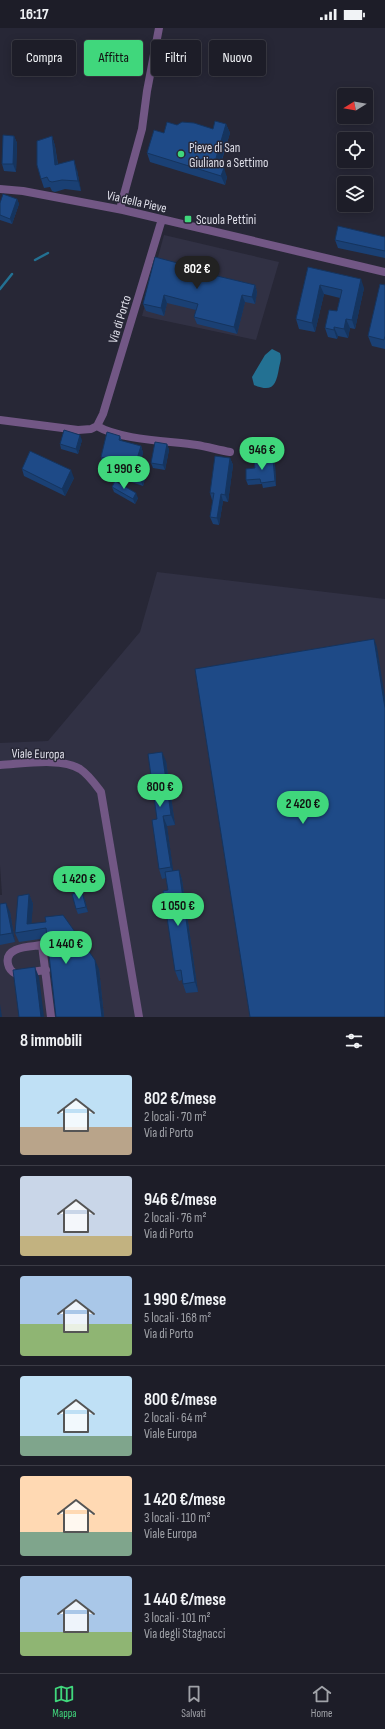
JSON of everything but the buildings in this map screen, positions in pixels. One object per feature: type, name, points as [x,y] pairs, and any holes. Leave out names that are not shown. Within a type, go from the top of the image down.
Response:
[{"type":"street","points":[[120,209],[142,129],[147,91],[159,28]]},
{"type":"street","name":"Via della Pieve","points":[[0,189],[23,191],[120,209],[385,272]]},
{"type":"street","name":"Via di Porto","points":[[97,426],[103,414],[162,219]]},
{"type":"street","points":[[0,420],[78,430],[91,429],[97,426],[105,431],[119,434],[198,445],[230,452]]},
{"type":"street","name":"Viale Europa","points":[[0,765],[59,763],[68,765],[79,768],[101,792],[139,1017]]},
{"type":"street","points":[[46,970],[16,974],[10,969],[8,957],[14,950],[42,945],[46,970],[51,1017]]},
{"type":"shaded area","points":[[164,235],[279,262],[256,340],[142,316]]},
{"type":"shaded area","points":[[157,572],[385,599],[385,1017],[0,1017],[0,895],[2,895],[0,865],[0,743],[48,741],[140,632]]},
{"type":"water","points":[[272,349],[280,353],[281,357],[275,383],[269,388],[254,385],[252,377],[265,355]]},
{"type":"waterway","points":[[35,260],[48,253]]},
{"type":"waterway","points":[[0,289],[12,274]]},
{"type":"place","name":"Pieve di San Giuliano a Settimo","points":[[181,154]]},
{"type":"place","name":"Scuola Pettini","points":[[188,219]]}]
